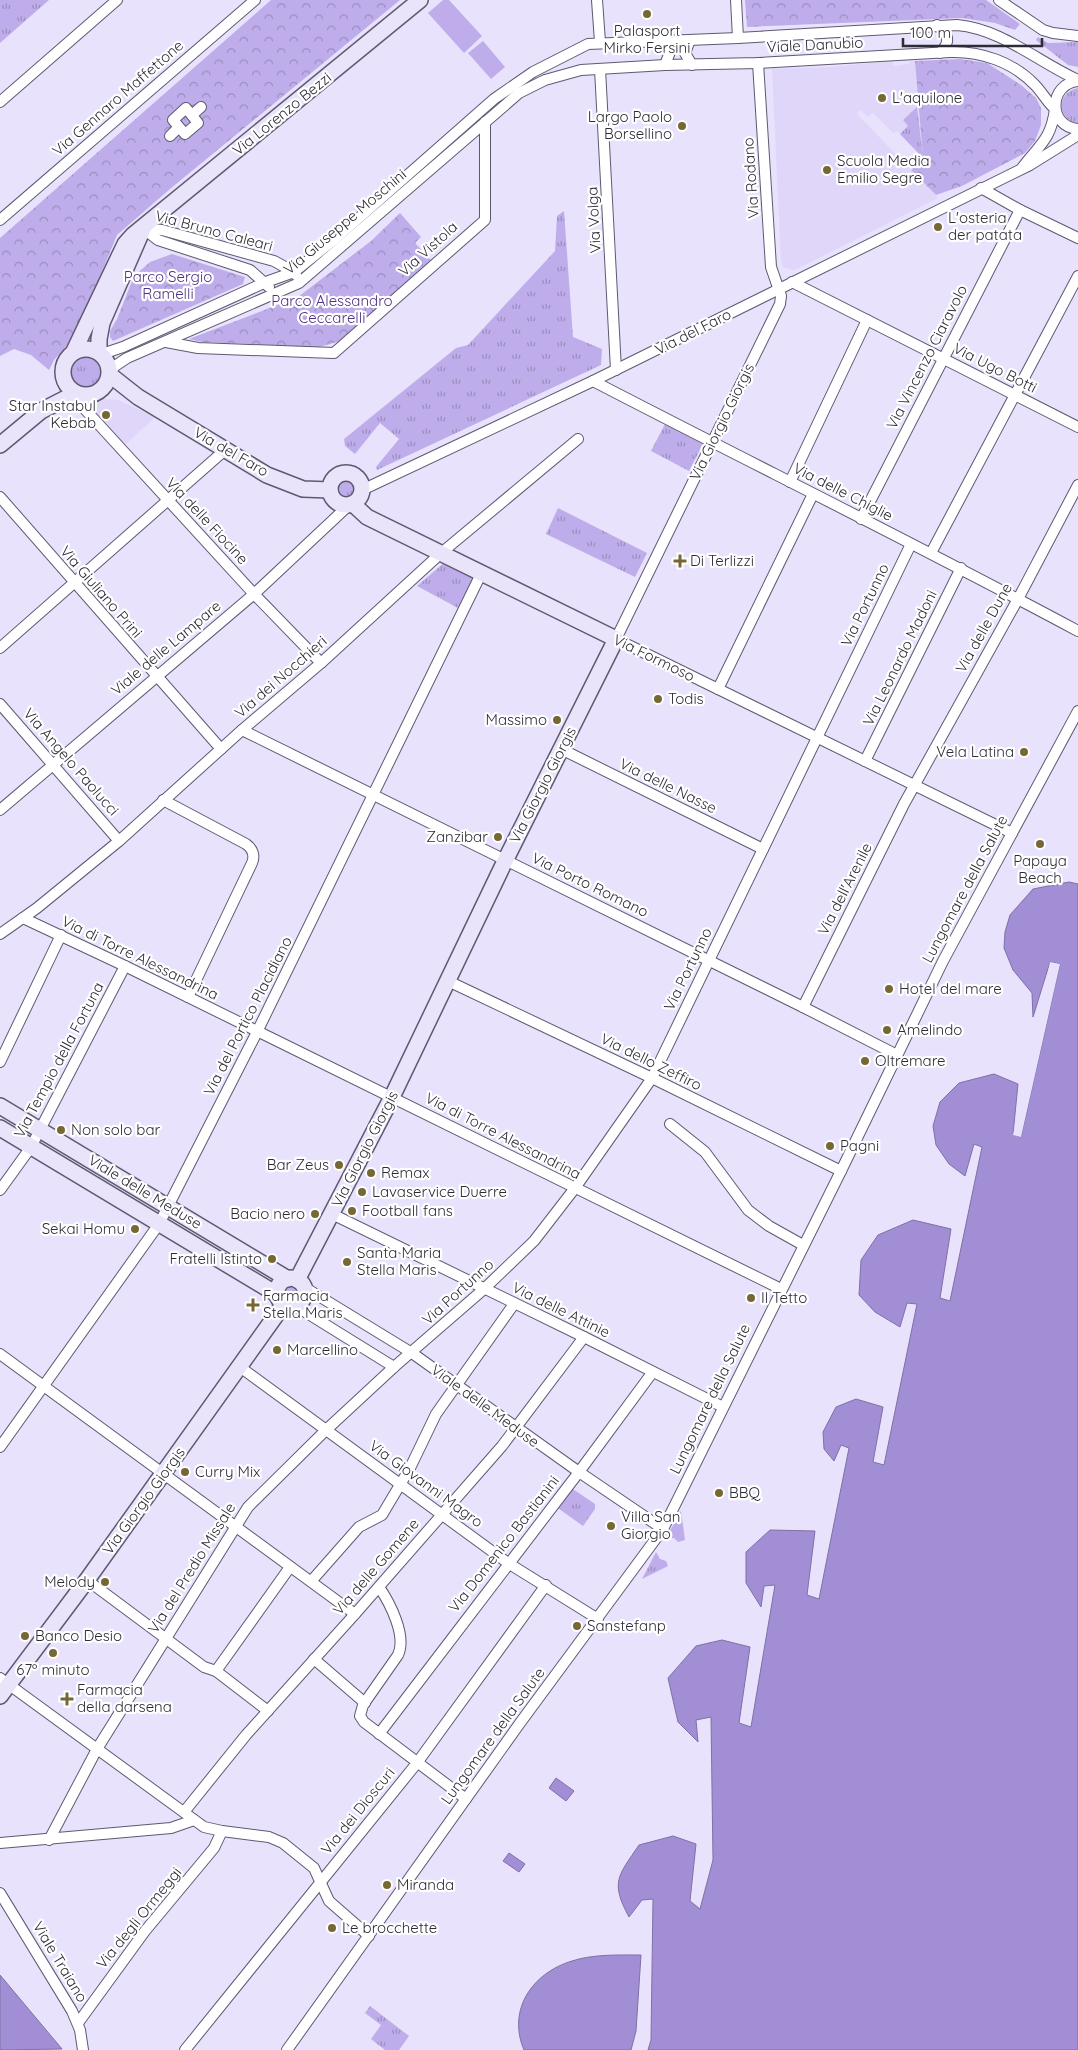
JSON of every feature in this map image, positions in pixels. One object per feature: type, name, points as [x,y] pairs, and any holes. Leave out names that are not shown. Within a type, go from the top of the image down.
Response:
[{"type":"street","points":[[0,102],[117,0]]},
{"type":"street","name":"Via Lorenzo Bezzi","points":[[74,351],[125,244],[420,0]]},
{"type":"street","points":[[597,0],[600,42]]},
{"type":"street","points":[[736,0],[738,38]]},
{"type":"street","points":[[999,0],[1046,31],[1078,36]]},
{"type":"street","name":"Via Gennaro Maffettone","points":[[0,219],[252,1]]},
{"type":"street","name":"Viale Danubio","points":[[573,51],[591,43],[600,42],[738,38],[962,25],[984,31],[1004,40],[1078,80]]},
{"type":"street","points":[[937,26],[946,33],[948,39],[946,46],[940,52]]},
{"type":"street","points":[[662,40],[670,52],[665,65]]},
{"type":"street","points":[[690,40],[685,53],[692,65]]},
{"type":"street","points":[[573,51],[571,62],[581,70]]},
{"type":"street","name":"Via Giuseppe Moschini","points":[[101,353],[123,348],[266,282],[294,272],[335,239],[494,99],[533,72],[573,51]]},
{"type":"street","name":"Viale Danubio","points":[[581,70],[665,65],[758,63],[954,52],[978,55],[1008,65],[1029,79],[1055,109],[1066,126],[1078,129]]},
{"type":"street","name":"Via Rodano","points":[[758,63],[771,268],[778,289]]},
{"type":"street","name":"Via Volga","points":[[600,69],[616,370]]},
{"type":"street","name":"Via Giuseppe Moschini","points":[[110,373],[115,366],[128,358],[298,283],[519,93],[533,85],[557,76],[581,70]]},
{"type":"street","points":[[1022,168],[1046,140],[1051,128],[1056,97],[1059,91],[1068,83],[1078,80]]},
{"type":"street","points":[[170,136],[179,127],[185,134],[198,123],[192,115],[201,107]]},
{"type":"street","name":"Via Vistola","points":[[165,342],[198,348],[334,353],[485,220],[485,122]]},
{"type":"street","name":"Via del Faro","points":[[362,490],[616,370],[1047,156],[1078,135]]},
{"type":"street","points":[[981,188],[1020,210],[1078,238]]},
{"type":"street","name":"Via Vincenzo Ciaravolo","points":[[861,519],[1020,210]]},
{"type":"street","name":"Via Lorenzo Bezzi","points":[[101,353],[99,339],[102,323],[143,228]]},
{"type":"street","name":"Via Bruno Caleari","points":[[143,228],[162,230],[274,261],[294,272]]},
{"type":"street","name":"Via Bruno Caleari","points":[[143,228],[158,240],[250,270],[266,282],[275,294]]},
{"type":"street","points":[[294,272],[298,283]]},
{"type":"street","points":[[931,553],[1078,276]]},
{"type":"street","name":"Via Ugo Botti","points":[[792,282],[1078,427]]},
{"type":"street","name":"Via Giorgio Giorgis","points":[[297,1282],[392,1097],[505,861],[779,306],[781,298],[778,289]]},
{"type":"street","points":[[790,482],[867,320]]},
{"type":"street","points":[[87,348],[101,353],[109,366],[110,373],[106,384],[99,391],[86,396],[78,394],[66,385],[64,363],[74,351],[87,348]]},
{"type":"street","name":"Via del Faro","points":[[110,373],[138,397],[267,474],[303,489],[330,490]]},
{"type":"street","points":[[42,411],[64,379]]},
{"type":"street","name":"Via delle Chiglie","points":[[593,381],[861,519],[961,568],[1078,631]]},
{"type":"street","name":"Via del Faro","points":[[99,391],[138,397]]},
{"type":"street","points":[[0,445],[42,411],[78,394]]},
{"type":"street","name":"Via delle Fiocine","points":[[78,394],[81,405],[254,594],[321,663]]},
{"type":"street","name":"Via dei Nocchieri","points":[[0,934],[24,918],[119,841],[242,730],[321,663],[440,554],[578,439]]},
{"type":"street","points":[[0,648],[225,450]]},
{"type":"street","points":[[346,473],[355,476],[359,480],[362,490],[359,498],[351,504],[343,505],[334,500],[330,490],[332,480],[336,476],[346,473]]},
{"type":"street","name":"Via delle Dune","points":[[915,784],[1018,599],[1078,485]]},
{"type":"street","points":[[718,689],[813,494]]},
{"type":"street","name":"Via Giuliano Prini","points":[[0,497],[74,584],[221,749]]},
{"type":"street","name":"Via Formoso","points":[[351,504],[367,517],[440,554],[915,784],[1012,833]]},
{"type":"street","name":"Viale delle Lampare","points":[[0,810],[254,594],[351,504]]},
{"type":"street","name":"Via Portunno","points":[[412,1353],[484,1290],[538,1237],[575,1188],[652,1078],[912,544]]},
{"type":"street","name":"Via Leonardo Madoni","points":[[865,761],[961,568]]},
{"type":"street","name":"Via del Portico Placidiano","points":[[0,1447],[159,1224],[257,1032],[482,574]]},
{"type":"street","name":"Via Angelo Paolucci","points":[[0,704],[119,841]]},
{"type":"street","name":"Lungomare della Salute","points":[[287,2050],[662,1529],[841,1171],[943,961],[1078,711]]},
{"type":"street","name":"Via Porto Romano","points":[[242,730],[803,1006],[897,1055]]},
{"type":"street","name":"Via delle Nasse","points":[[561,749],[763,849]]},
{"type":"street","name":"Via dell'Arenile","points":[[803,1006],[915,784]]},
{"type":"street","points":[[163,800],[243,842],[253,853],[252,863],[188,998]]},
{"type":"street","name":"Via di Torre Alessandrina","points":[[24,918],[781,1289]]},
{"type":"street","points":[[0,1062],[61,936]]},
{"type":"street","name":"Via Tempio della Fortuna","points":[[0,1190],[31,1147],[125,966]]},
{"type":"street","name":"Via dello Zeffiro","points":[[448,981],[841,1171]]},
{"type":"street","name":"Viale delle Meduse","points":[[0,1106],[297,1282],[412,1353],[662,1529]]},
{"type":"street","points":[[670,1124],[705,1152],[748,1210],[769,1226],[803,1245]]},
{"type":"street","name":"Viale delle Meduse","points":[[0,1128],[394,1367]]},
{"type":"street","name":"Via delle Attinie","points":[[332,1214],[723,1407]]},
{"type":"street","points":[[297,1282],[303,1299],[285,1301],[281,1283],[297,1282]]},
{"type":"street","name":"Via Giorgio Giorgis","points":[[3,1686],[87,1580],[285,1301]]},
{"type":"street","points":[[314,1578],[359,1527],[382,1515],[401,1484],[433,1418],[514,1304]]},
{"type":"street","name":"Via delle Gomene","points":[[184,1812],[246,1735],[379,1587],[516,1428],[584,1337]]},
{"type":"street","name":"Via del Predio Missale","points":[[49,1840],[97,1749],[236,1527],[259,1496],[326,1430],[394,1367],[412,1353]]},
{"type":"street","points":[[0,1354],[355,1614]]},
{"type":"street","name":"Via Giovanni Magro","points":[[240,1367],[508,1563],[598,1619]]},
{"type":"street","name":"Via Domenico Bastianini","points":[[379,1734],[652,1373]]},
{"type":"street","points":[[216,1671],[290,1567]]},
{"type":"street","points":[[87,1580],[165,1639],[207,1669],[216,1671],[268,1711]]},
{"type":"street","name":"Via dei Dioscuri","points":[[184,2050],[417,1763],[546,1585]]},
{"type":"street","points":[[379,1587],[392,1608],[400,1635],[401,1647],[398,1656],[364,1703],[360,1712],[361,1718],[379,1734],[466,1799]]},
{"type":"street","points":[[314,1659],[364,1703]]},
{"type":"street","points":[[3,1686],[97,1749],[204,1827],[266,1836],[277,1840],[311,1865],[318,1874],[329,1900],[369,1936]]},
{"type":"street","points":[[0,1843],[171,1828],[194,1820]]},
{"type":"street","name":"Via degli Ormeggi","points":[[78,2023],[145,1931],[214,1848],[222,1831]]},
{"type":"street","name":"Viale Traiano","points":[[0,1893],[30,1940],[78,2023],[83,2050]]},
{"type":"shaded area","points":[[893,61],[893,66],[909,64],[909,62],[915,61],[923,158],[897,131],[893,133],[873,113],[868,117],[861,110],[857,114],[938,198],[799,268],[793,270],[783,267],[781,261],[772,69],[831,67]]},
{"type":"shaded area","points":[[118,400],[155,417],[124,446],[83,401]]},
{"type":"shaded area","points":[[1069,882],[1078,884],[1078,2050],[648,2050],[651,2040],[653,1899],[642,1900],[629,1917],[620,1895],[619,1880],[626,1864],[639,1845],[673,1836],[696,1844],[690,1901],[700,1909],[713,1860],[711,1717],[696,1720],[698,1742],[678,1722],[668,1678],[696,1646],[722,1640],[750,1647],[739,1723],[751,1727],[775,1585],[764,1586],[761,1607],[746,1583],[746,1552],[770,1530],[815,1531],[807,1595],[819,1599],[849,1448],[841,1445],[834,1461],[824,1449],[823,1432],[836,1407],[856,1399],[883,1407],[873,1462],[884,1465],[917,1304],[907,1303],[900,1327],[875,1312],[859,1295],[861,1260],[878,1235],[913,1220],[951,1229],[940,1298],[950,1301],[982,1147],[974,1144],[965,1176],[949,1164],[936,1145],[933,1126],[940,1102],[959,1083],[994,1074],[1018,1084],[1013,1134],[1021,1137],[1060,964],[1050,962],[1033,1017],[1032,993],[1013,970],[1004,948],[1005,932],[1010,915],[1033,889]]},
{"type":"shaded area","points":[[556,1778],[574,1791],[566,1801],[549,1788]]},
{"type":"shaded area","points":[[509,1853],[525,1864],[519,1872],[503,1861]]},
{"type":"shaded area","points":[[641,1955],[636,2031],[631,2050],[524,2050],[519,2021],[521,2007],[535,1984],[545,1974],[572,1961],[589,1957]]},
{"type":"shaded area","points":[[0,1975],[62,2049],[0,2050]]},
{"type":"green space","points":[[0,0],[49,0],[0,43]]},
{"type":"green space","points":[[271,0],[400,0],[170,189],[117,235],[76,335],[54,360],[49,370],[31,355],[14,349],[0,356],[0,238]]},
{"type":"green space","points":[[443,0],[449,0],[482,36],[464,53],[428,13]]},
{"type":"green space","points":[[745,0],[986,0],[1020,24],[1015,30],[995,23],[962,18],[747,27]]},
{"type":"green space","points":[[1038,37],[1048,43],[1078,42],[1078,67],[1068,65],[1036,40]]},
{"type":"green space","points":[[483,41],[505,67],[491,79],[468,53]]},
{"type":"green space","points":[[960,59],[987,63],[1021,85],[1036,98],[1041,108],[1041,125],[1035,141],[1025,153],[962,186],[936,195],[911,170],[923,158],[915,61]]},
{"type":"green space","points":[[1078,88],[1078,124],[1076,124],[1069,121],[1065,116],[1062,111],[1062,105],[1066,94]]},
{"type":"green space","points":[[917,107],[923,158],[900,134],[908,126],[903,120]]},
{"type":"green space","points":[[564,211],[573,337],[602,349],[601,365],[377,470],[376,467],[399,439],[380,423],[355,454],[345,446],[344,439],[456,348],[468,345],[555,251],[557,216]]},
{"type":"green space","name":"Parco Alessandro Ceccarelli","points":[[400,213],[421,237],[415,243],[431,260],[341,341],[319,347],[202,342],[189,339],[298,297],[371,241]]},
{"type":"green space","name":"Parco Sergio Ramelli","points":[[172,254],[245,277],[243,284],[113,341],[110,337],[110,331],[117,319],[134,276],[150,262]]},
{"type":"green space","points":[[342,294],[351,304],[335,319],[325,308]]},
{"type":"green space","points":[[85,356],[92,357],[97,361],[101,366],[101,380],[97,385],[92,389],[85,390],[78,389],[73,385],[69,380],[68,373],[69,366],[73,361],[78,357]]},
{"type":"green space","points":[[665,424],[703,444],[689,471],[651,451]]},
{"type":"green space","points":[[346,478],[354,481],[357,489],[354,497],[346,500],[338,497],[335,489],[338,481]]},
{"type":"green space","points":[[558,508],[647,553],[635,577],[546,534]]},
{"type":"green space","points":[[445,562],[474,577],[458,608],[417,586]]},
{"type":"green space","points":[[289,1284],[295,1284],[300,1289],[298,1298],[289,1300],[284,1295],[284,1289]]},
{"type":"green space","points":[[570,1487],[595,1504],[595,1509],[583,1526],[555,1506]]},
{"type":"green space","points":[[681,1511],[685,1540],[678,1542],[674,1538],[666,1538]]},
{"type":"green space","points":[[656,1552],[660,1559],[666,1561],[668,1566],[642,1579]]},
{"type":"green space","points":[[370,2006],[409,2036],[399,2050],[385,2050],[371,2039],[381,2025],[365,2013]]},
{"type":"pier","points":[[1050,962],[1060,964],[1021,1137],[1013,1135],[1018,1113],[1015,1133],[1019,1134],[1057,966],[1052,965],[1045,987]]},
{"type":"place","name":"Palasport Mirko Fersini","points":[[647,14]]},
{"type":"place","name":"L'aquilone","points":[[882,98]]},
{"type":"place","name":"Largo Paolo Borsellino","points":[[682,126]]},
{"type":"place","name":"Scuola Media Emilio Segre","points":[[827,170]]},
{"type":"place","name":"L'osteria der patata","points":[[938,227]]},
{"type":"place","name":"Star Instabul Kebab","points":[[106,415]]},
{"type":"place","name":"Di Terlizzi","points":[[680,561]]},
{"type":"place","name":"Todis","points":[[658,699]]},
{"type":"place","name":"Massimo","points":[[557,720]]},
{"type":"place","name":"Vela Latina","points":[[1024,752]]},
{"type":"place","name":"Zanzibar","points":[[498,837]]},
{"type":"place","name":"Papaya Beach","points":[[1040,844]]},
{"type":"place","name":"Hotel del mare","points":[[889,989]]},
{"type":"place","name":"Amelindo","points":[[887,1030]]},
{"type":"place","name":"Oltremare","points":[[865,1061]]},
{"type":"place","name":"Non solo bar","points":[[61,1130]]},
{"type":"place","name":"Pagni","points":[[830,1146]]},
{"type":"place","name":"Bar Zeus","points":[[339,1165]]},
{"type":"place","name":"Remax","points":[[371,1173]]},
{"type":"place","name":"Lavaservice Duerre","points":[[362,1192]]},
{"type":"place","name":"Football fans","points":[[352,1211]]},
{"type":"place","name":"Bacio nero","points":[[315,1214]]},
{"type":"place","name":"Sekai Homu","points":[[135,1229]]},
{"type":"place","name":"Fratelli Istinto","points":[[272,1259]]},
{"type":"place","name":"Santa Maria Stella Maris","points":[[347,1262]]},
{"type":"place","name":"Il Tetto","points":[[751,1298]]},
{"type":"place","name":"Farmacia Stella Maris","points":[[253,1305]]},
{"type":"place","name":"Marcellino","points":[[277,1350]]},
{"type":"place","name":"Curry Mix","points":[[185,1472]]},
{"type":"place","name":"BBQ","points":[[719,1493]]},
{"type":"place","name":"Villa San Giorgio","points":[[611,1526]]},
{"type":"place","name":"Melody","points":[[105,1582]]},
{"type":"place","name":"Sanstefanp","points":[[577,1626]]},
{"type":"place","name":"Banco Desio","points":[[25,1636]]},
{"type":"place","name":"67º minuto","points":[[53,1653]]},
{"type":"place","name":"Farmacia della darsena","points":[[67,1699]]},
{"type":"place","name":"Miranda","points":[[387,1885]]},
{"type":"place","name":"Le brocchette","points":[[332,1928]]}]
